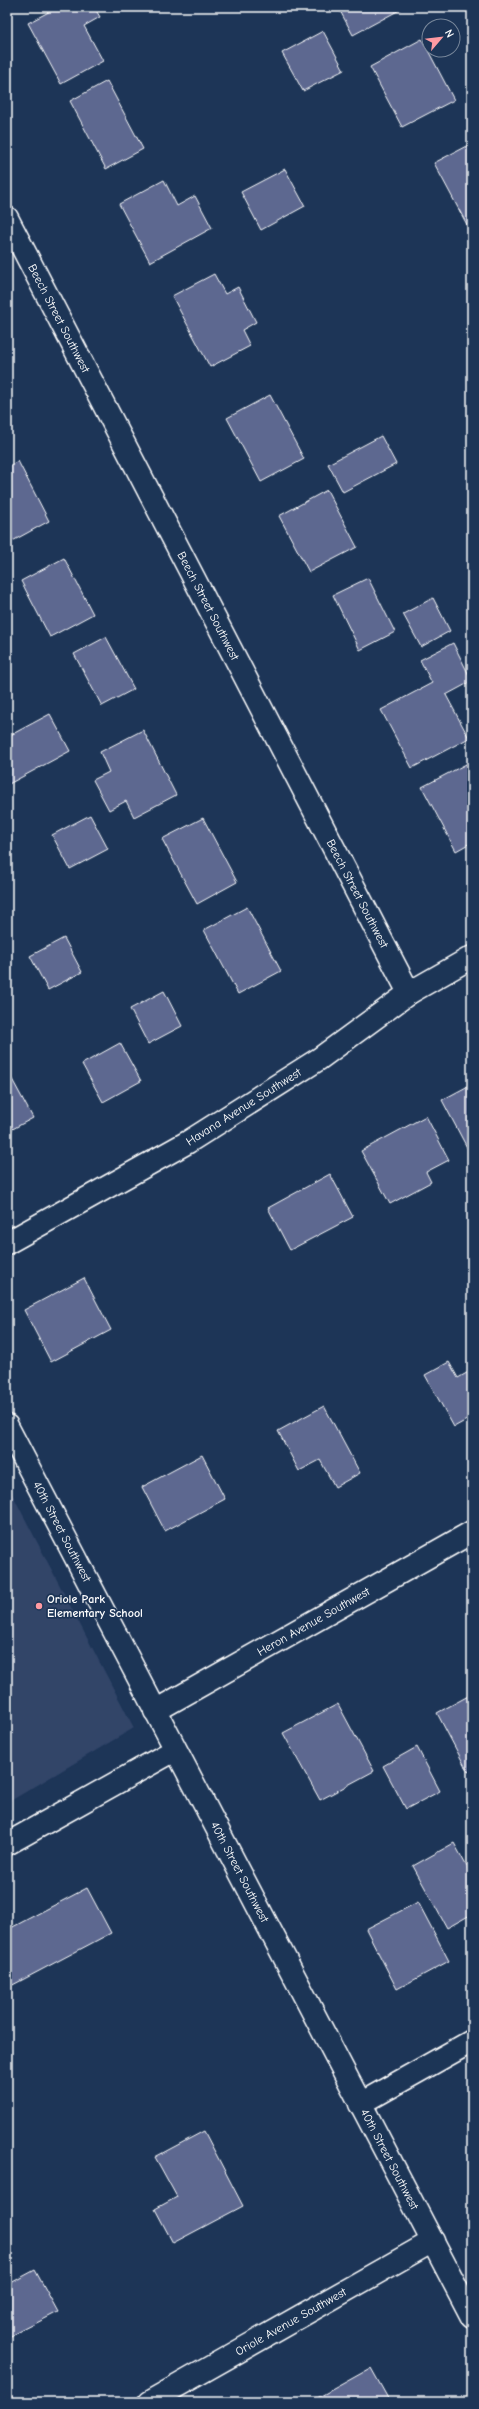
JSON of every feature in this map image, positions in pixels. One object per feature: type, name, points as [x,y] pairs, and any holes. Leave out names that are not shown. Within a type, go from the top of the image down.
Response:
[{"type":"street","name":"Beech Street Southwest","points":[[7,218],[409,993]]},
{"type":"street","name":"Havana Avenue Southwest","points":[[7,1243],[188,1142],[319,1059],[409,993],[472,957]]},
{"type":"street","name":"40th Street Southwest","points":[[10,1437],[155,1710],[472,2317]]},
{"type":"street","name":"Heron Avenue Southwest","points":[[155,1710],[472,1532]]},
{"type":"street","points":[[7,1844],[175,1750]]},
{"type":"street","points":[[360,2104],[472,2041]]},
{"type":"street","name":"Oriole Avenue Southwest","points":[[149,2402],[433,2241]]},
{"type":"shaded area","name":"Oriole Park Elementary School","points":[[7,1484],[134,1728],[7,1803]]},
{"type":"building","points":[[58,7],[94,7],[100,17],[84,26],[103,61],[61,84],[28,23]]},
{"type":"building","points":[[338,7],[405,7],[353,35]]},
{"type":"building","points":[[323,31],[344,70],[303,91],[282,53]]},
{"type":"building","points":[[421,40],[421,58],[432,58],[454,100],[402,127],[370,67]]},
{"type":"building","points":[[107,81],[143,149],[106,169],[70,101]]},
{"type":"building","points":[[472,143],[472,234],[434,163]]},
{"type":"building","points":[[285,169],[305,206],[261,230],[241,192]]},
{"type":"building","points":[[164,180],[177,206],[195,196],[212,228],[150,262],[119,204]]},
{"type":"building","points":[[214,274],[225,294],[238,287],[256,322],[242,330],[250,346],[210,367],[172,296]]},
{"type":"building","points":[[270,395],[304,459],[261,482],[227,418]]},
{"type":"building","points":[[381,436],[396,464],[343,492],[328,464]]},
{"type":"building","points":[[18,461],[49,521],[7,544],[7,467]]},
{"type":"building","points":[[327,490],[357,547],[309,572],[279,516]]},
{"type":"building","points":[[64,558],[93,614],[50,637],[21,581]]},
{"type":"building","points":[[368,578],[395,632],[360,650],[333,595]]},
{"type":"building","points":[[433,598],[450,631],[421,647],[403,614]]},
{"type":"building","points":[[106,637],[134,689],[102,706],[74,654]]},
{"type":"building","points":[[453,643],[472,681],[446,695],[469,738],[412,768],[381,710],[432,683],[420,660]]},
{"type":"building","points":[[50,714],[70,751],[7,785],[7,737]]},
{"type":"building","points":[[143,730],[176,795],[134,817],[126,801],[109,810],[93,780],[109,772],[100,752]]},
{"type":"building","points":[[470,762],[472,765],[472,842],[456,851],[422,787]]},
{"type":"building","points":[[90,815],[108,849],[70,869],[52,835]]},
{"type":"building","points":[[203,818],[237,882],[197,904],[162,839]]},
{"type":"building","points":[[247,907],[281,971],[238,994],[204,930]]},
{"type":"building","points":[[64,938],[82,972],[48,990],[30,956]]},
{"type":"building","points":[[164,991],[182,1026],[148,1044],[130,1009]]},
{"type":"building","points":[[120,1043],[141,1081],[103,1102],[82,1064]]},
{"type":"building","points":[[7,1070],[33,1118],[7,1132]]},
{"type":"building","points":[[472,1084],[472,1157],[442,1100]]},
{"type":"building","points":[[426,1116],[449,1160],[426,1172],[431,1182],[390,1204],[361,1151]]},
{"type":"building","points":[[330,1174],[353,1217],[290,1250],[268,1208]]},
{"type":"building","points":[[84,1278],[111,1330],[51,1362],[24,1310]]},
{"type":"building","points":[[449,1362],[458,1378],[472,1370],[472,1417],[454,1427],[425,1375]]},
{"type":"building","points":[[324,1406],[360,1473],[335,1487],[320,1460],[299,1471],[278,1431]]},
{"type":"building","points":[[202,1455],[225,1499],[165,1531],[142,1487]]},
{"type":"building","points":[[472,1694],[472,1770],[468,1772],[437,1713]]},
{"type":"building","points":[[338,1704],[374,1771],[320,1800],[283,1733]]},
{"type":"building","points":[[417,1747],[440,1791],[406,1809],[383,1766]]},
{"type":"building","points":[[454,1843],[472,1876],[472,1914],[447,1928],[413,1866]]},
{"type":"building","points":[[87,1888],[111,1933],[7,1988],[7,1930]]},
{"type":"building","points":[[418,1902],[449,1961],[397,1989],[366,1929]]},
{"type":"building","points":[[204,2131],[243,2206],[173,2243],[155,2209],[177,2197],[155,2157]]},
{"type":"building","points":[[35,2270],[58,2312],[7,2338],[7,2285]]},
{"type":"building","points":[[371,2368],[390,2402],[310,2402]]},
{"type":"place","name":"Oriole Park Elementary School","points":[[39,1606]]}]
